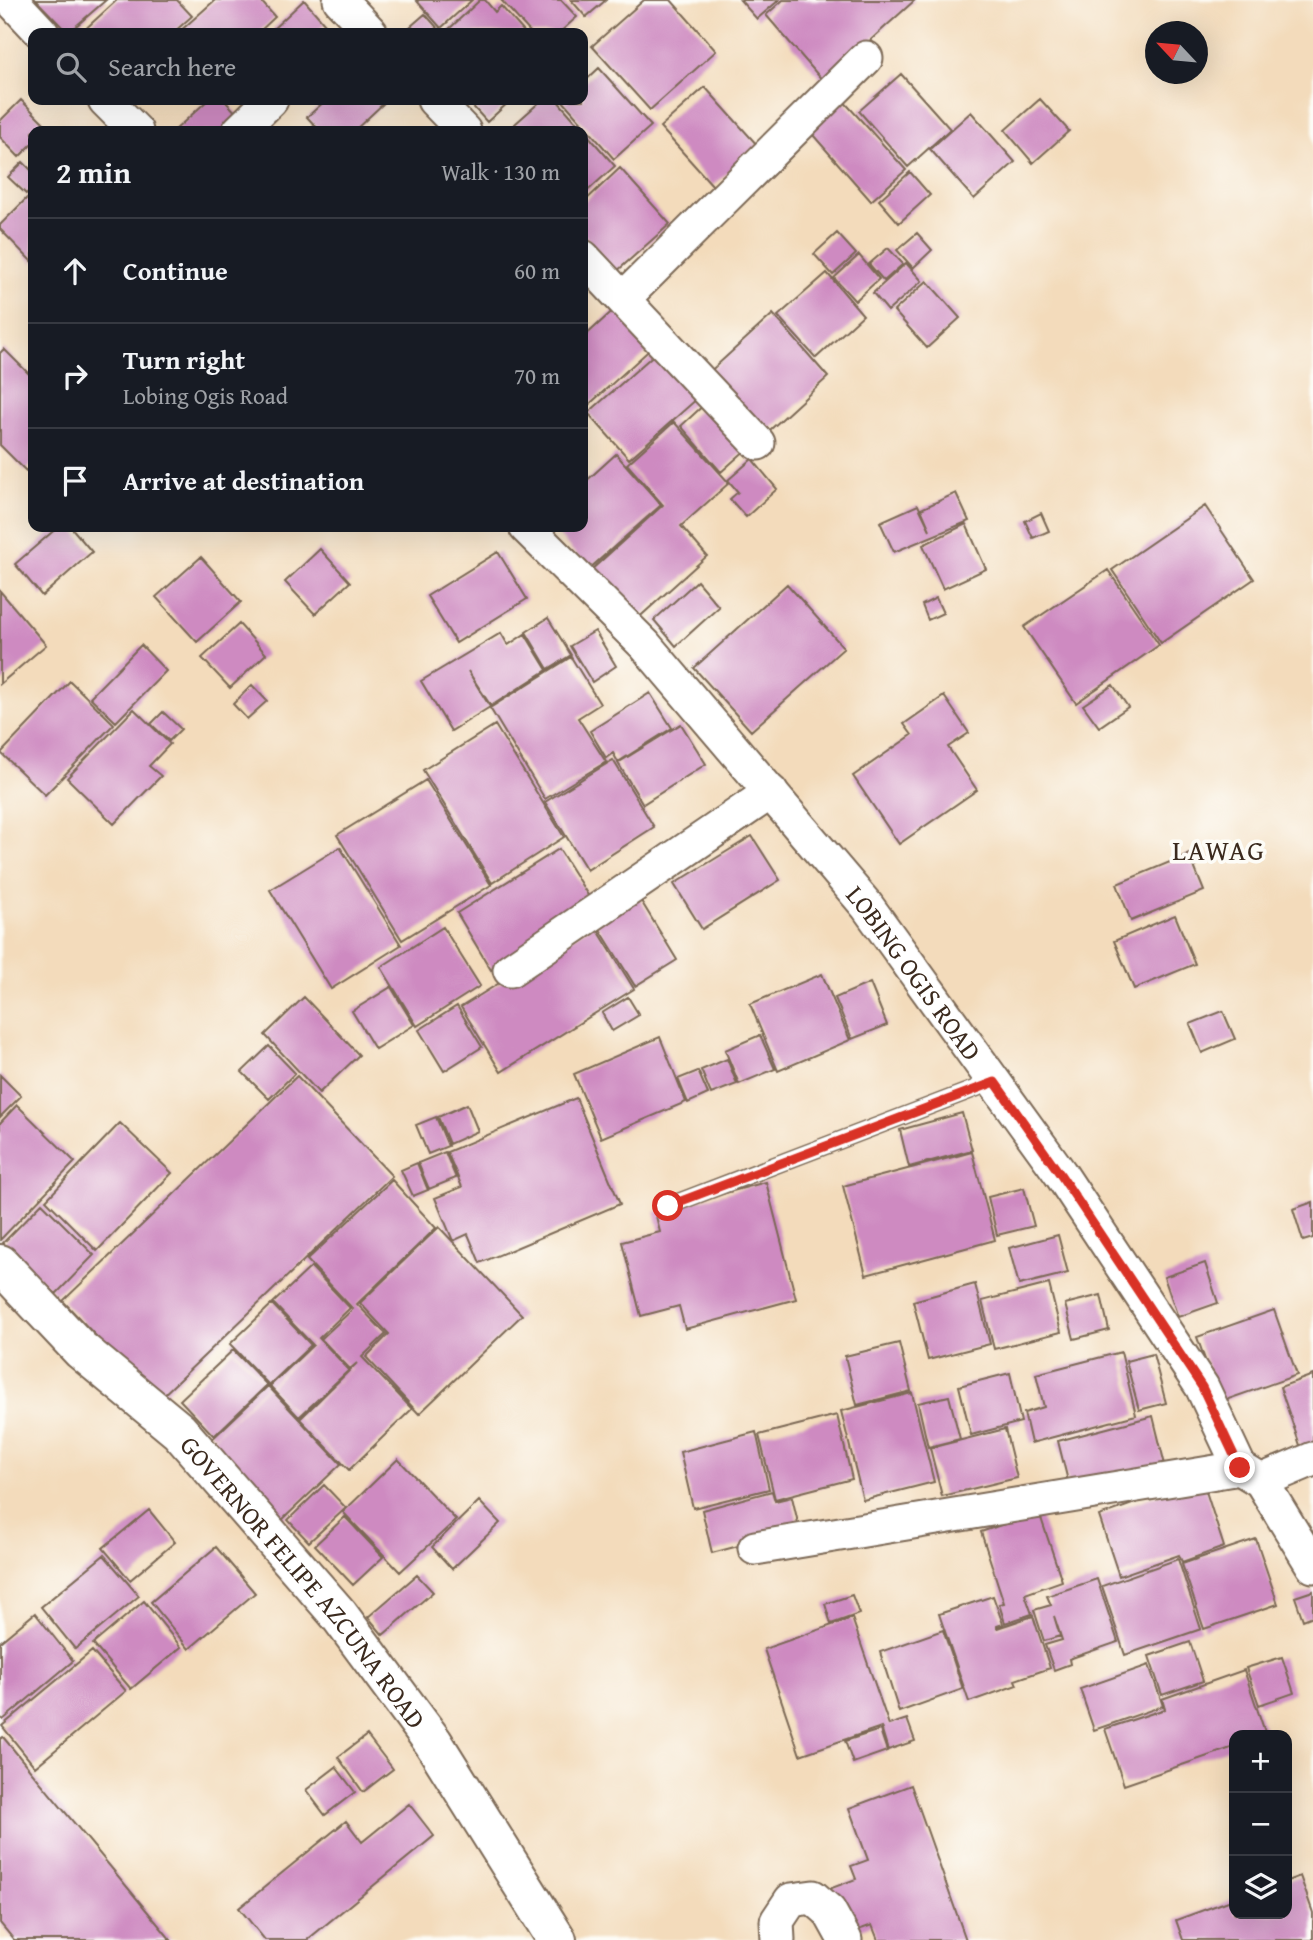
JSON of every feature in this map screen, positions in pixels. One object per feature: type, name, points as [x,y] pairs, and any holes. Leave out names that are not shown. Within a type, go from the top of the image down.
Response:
[{"type":"street","points":[[10,0],[37,28]]},
{"type":"street","points":[[623,299],[866,58]]},
{"type":"street","points":[[110,105],[131,126]]},
{"type":"street","points":[[244,126],[266,105]]},
{"type":"street","points":[[439,105],[459,126]]},
{"type":"street","points":[[588,262],[758,443]]},
{"type":"street","name":"LOBING OGIS ROAD","points":[[531,532],[645,645],[867,905],[1060,1174],[1202,1387],[1250,1474],[1313,1566]]},
{"type":"street","points":[[510,970],[771,792]]},
{"type":"street","name":"GOVERNOR FELIPE AZCUNA ROAD","points":[[0,1264],[81,1350],[179,1431],[339,1615],[433,1742],[557,1940]]},
{"type":"street","points":[[755,1548],[1250,1474],[1313,1458]]},
{"type":"street","points":[[778,1940],[777,1921],[790,1900],[813,1897],[829,1911],[845,1940]]},
{"type":"lane","points":[[668,1206],[995,1082]]},
{"type":"building","points":[[36,0],[106,0],[74,28],[63,28]]},
{"type":"building","points":[[117,0],[177,0],[192,16],[179,28],[86,28]]},
{"type":"building","points":[[215,0],[260,0],[275,17],[263,28],[184,28]]},
{"type":"building","points":[[304,0],[325,24],[321,28],[274,28]]},
{"type":"building","points":[[416,0],[472,0],[441,28]]},
{"type":"building","points":[[480,0],[485,0],[495,12],[501,6],[521,28],[450,28]]},
{"type":"building","points":[[501,0],[561,0],[577,17],[565,28],[526,28]]},
{"type":"building","points":[[571,0],[606,0],[586,17]]},
{"type":"building","points":[[644,0],[671,0],[716,51],[650,110],[592,46]]},
{"type":"building","points":[[740,0],[779,0],[757,19]]},
{"type":"building","points":[[783,0],[915,0],[824,82],[766,15]]},
{"type":"building","points":[[425,14],[438,28],[409,28]]},
{"type":"building","points":[[599,68],[651,126],[614,159],[588,130],[588,126],[585,126],[566,105],[588,105],[588,78]]},
{"type":"building","points":[[901,74],[950,129],[908,167],[859,111]]},
{"type":"building","points":[[705,87],[758,146],[713,186],[660,127]]},
{"type":"building","points":[[840,97],[906,170],[871,201],[806,127]]},
{"type":"building","points":[[1040,99],[1069,131],[1033,163],[1005,130]]},
{"type":"building","points":[[21,100],[47,126],[28,126],[28,148],[19,157],[0,137],[0,121]]},
{"type":"building","points":[[203,105],[229,105],[243,120],[236,126],[179,126]]},
{"type":"building","points":[[320,105],[382,105],[359,126],[315,126],[307,117]]},
{"type":"building","points":[[472,105],[506,105],[487,122]]},
{"type":"building","points":[[536,105],[561,105],[580,126],[513,126]]},
{"type":"building","points":[[971,112],[1015,162],[974,199],[930,149]]},
{"type":"building","points":[[588,135],[615,166],[588,190]]},
{"type":"building","points":[[23,162],[28,167],[28,192],[26,194],[8,177]]},
{"type":"building","points":[[620,168],[670,224],[616,272],[588,240],[588,198]]},
{"type":"building","points":[[910,172],[930,195],[899,223],[879,200]]},
{"type":"building","points":[[28,197],[28,258],[0,229],[0,225]]},
{"type":"building","points":[[837,233],[856,254],[833,275],[814,254]]},
{"type":"building","points":[[917,233],[932,250],[913,268],[897,250]]},
{"type":"building","points":[[888,248],[903,264],[884,281],[869,264]]},
{"type":"building","points":[[859,255],[879,279],[855,301],[834,278]]},
{"type":"building","points":[[906,263],[922,281],[888,311],[873,293]]},
{"type":"building","points":[[827,273],[863,315],[816,358],[778,316]]},
{"type":"building","points":[[927,281],[960,318],[927,348],[894,311]]},
{"type":"building","points":[[619,305],[655,345],[588,405],[588,333]]},
{"type":"building","points":[[773,314],[828,377],[760,439],[705,376]]},
{"type":"building","points":[[4,349],[28,373],[26,471],[0,445],[0,353]]},
{"type":"building","points":[[657,352],[698,398],[629,459],[588,413]]},
{"type":"building","points":[[707,402],[748,448],[721,472],[681,426]]},
{"type":"building","points":[[674,422],[729,483],[681,526],[707,556],[634,622],[589,572],[663,505],[627,464]]},
{"type":"building","points":[[616,454],[661,505],[589,569],[556,532],[588,532],[588,479]]},
{"type":"building","points":[[752,459],[777,489],[746,517],[730,499],[738,492],[728,480]]},
{"type":"building","points":[[956,493],[969,521],[894,552],[880,522],[918,505],[930,530],[921,509]]},
{"type":"building","points":[[1205,506],[1254,579],[1161,643],[1112,570]]},
{"type":"building","points":[[1041,513],[1049,531],[1033,538],[1025,521]]},
{"type":"building","points":[[966,524],[986,569],[943,589],[923,545]]},
{"type":"building","points":[[52,532],[75,532],[92,552],[42,596],[15,564]]},
{"type":"building","points":[[320,549],[350,582],[315,614],[285,582]]},
{"type":"building","points":[[498,552],[527,599],[456,643],[427,596]]},
{"type":"building","points":[[201,557],[241,602],[197,642],[156,597]]},
{"type":"building","points":[[1108,570],[1159,645],[1076,703],[1024,627]]},
{"type":"building","points":[[697,581],[719,607],[676,646],[654,620]]},
{"type":"building","points":[[787,584],[844,648],[751,731],[694,668]]},
{"type":"building","points":[[0,591],[46,645],[0,684]]},
{"type":"building","points":[[936,598],[943,613],[928,620],[922,605]]},
{"type":"building","points":[[548,618],[571,655],[548,669],[526,632]]},
{"type":"building","points":[[239,624],[266,654],[230,688],[202,658]]},
{"type":"building","points":[[595,631],[616,666],[592,682],[570,646]]},
{"type":"building","points":[[501,633],[508,645],[525,634],[547,670],[491,706],[468,671],[490,707],[451,731],[421,681]]},
{"type":"building","points":[[141,645],[166,671],[116,722],[90,697]]},
{"type":"building","points":[[571,657],[600,704],[578,718],[606,762],[545,799],[490,708]]},
{"type":"building","points":[[70,681],[114,724],[45,795],[1,753]]},
{"type":"building","points":[[252,685],[267,701],[247,719],[233,704]]},
{"type":"building","points":[[1113,685],[1128,707],[1099,727],[1083,705]]},
{"type":"building","points":[[650,693],[672,728],[618,762],[613,753],[606,758],[590,731]]},
{"type":"building","points":[[944,696],[969,733],[948,747],[977,790],[899,844],[853,776],[912,735],[904,724]]},
{"type":"building","points":[[134,709],[170,744],[149,766],[161,776],[114,824],[67,778]]},
{"type":"building","points":[[163,712],[181,729],[169,741],[151,724]]},
{"type":"building","points":[[681,724],[706,764],[643,804],[618,763]]},
{"type":"building","points":[[495,725],[564,837],[492,883],[423,770]]},
{"type":"building","points":[[613,760],[654,827],[587,870],[545,802]]},
{"type":"building","points":[[426,780],[491,885],[402,940],[337,835]]},
{"type":"building","points":[[752,836],[780,880],[702,929],[674,884]]},
{"type":"building","points":[[340,847],[401,945],[331,989],[270,890]]},
{"type":"building","points":[[559,849],[594,905],[491,970],[457,913]]},
{"type":"building","points":[[1189,854],[1204,891],[1131,921],[1117,884]]},
{"type":"building","points":[[638,896],[677,960],[635,986],[596,923]]},
{"type":"building","points":[[1175,915],[1195,964],[1134,989],[1114,941]]},
{"type":"building","points":[[594,924],[634,989],[501,1072],[461,1007]]},
{"type":"building","points":[[443,927],[480,986],[417,1026],[381,967]]},
{"type":"building","points":[[822,974],[850,1040],[778,1071],[750,1004]]},
{"type":"building","points":[[870,983],[887,1025],[852,1039],[835,998]]},
{"type":"building","points":[[391,987],[414,1025],[375,1049],[352,1011]]},
{"type":"building","points":[[304,997],[359,1055],[319,1093],[265,1035]]},
{"type":"building","points":[[628,997],[639,1015],[612,1031],[602,1013]]},
{"type":"building","points":[[457,1006],[482,1047],[444,1071],[419,1030]]},
{"type":"building","points":[[1223,1011],[1235,1039],[1202,1053],[1190,1024]]},
{"type":"building","points":[[760,1035],[775,1069],[739,1084],[725,1050]]},
{"type":"building","points":[[660,1037],[686,1102],[601,1138],[574,1074]]},
{"type":"building","points":[[269,1046],[295,1073],[269,1099],[242,1072]]},
{"type":"building","points":[[727,1059],[737,1084],[711,1094],[701,1070]]},
{"type":"building","points":[[698,1071],[708,1094],[688,1103],[678,1079]]},
{"type":"building","points":[[0,1075],[21,1096],[0,1117]]},
{"type":"building","points":[[297,1076],[392,1176],[157,1401],[63,1301]]},
{"type":"building","points":[[576,1098],[620,1204],[480,1263],[468,1234],[453,1241],[435,1198],[462,1187],[447,1152]]},
{"type":"building","points":[[467,1104],[478,1131],[449,1144],[438,1117]]},
{"type":"building","points":[[17,1105],[75,1162],[0,1240],[0,1123]]},
{"type":"building","points":[[962,1113],[972,1150],[909,1167],[900,1130]]},
{"type":"building","points":[[436,1117],[448,1146],[428,1154],[416,1125]]},
{"type":"building","points":[[120,1123],[172,1173],[97,1251],[46,1200]]},
{"type":"building","points":[[445,1152],[456,1178],[429,1189],[418,1163]]},
{"type":"building","points":[[972,1152],[995,1240],[866,1275],[843,1186]]},
{"type":"building","points":[[417,1163],[428,1190],[413,1196],[401,1170]]},
{"type":"building","points":[[392,1180],[436,1228],[357,1304],[386,1334],[362,1357],[412,1409],[349,1470],[300,1419],[357,1363],[350,1369],[321,1339],[353,1309],[307,1260]]},
{"type":"building","points":[[766,1182],[796,1299],[685,1329],[679,1306],[641,1316],[622,1242],[660,1232],[655,1212]]},
{"type":"building","points":[[1024,1188],[1034,1226],[997,1235],[988,1197]]},
{"type":"building","points":[[1313,1202],[1313,1238],[1303,1241],[1293,1209]]},
{"type":"building","points":[[42,1203],[94,1255],[56,1294],[3,1243]]},
{"type":"building","points":[[439,1227],[522,1315],[419,1414],[366,1357],[389,1334],[360,1303]]},
{"type":"building","points":[[1058,1235],[1068,1273],[1019,1285],[1009,1248]]},
{"type":"building","points":[[1205,1263],[1218,1303],[1178,1317],[1164,1277]]},
{"type":"building","points":[[311,1267],[350,1308],[319,1338],[349,1370],[299,1417],[270,1386],[313,1345],[273,1303]]},
{"type":"building","points":[[975,1284],[990,1344],[928,1360],[913,1301]]},
{"type":"building","points":[[1049,1284],[1061,1332],[994,1349],[982,1301]]},
{"type":"building","points":[[1101,1295],[1109,1330],[1074,1339],[1065,1304]]},
{"type":"building","points":[[272,1304],[311,1345],[269,1385],[230,1344]]},
{"type":"building","points":[[1274,1310],[1297,1375],[1220,1402],[1197,1337]]},
{"type":"building","points":[[899,1343],[911,1391],[857,1405],[845,1356]]},
{"type":"building","points":[[233,1350],[267,1385],[214,1436],[180,1400]]},
{"type":"building","points":[[1121,1352],[1136,1415],[1031,1443],[1024,1413],[1044,1407],[1036,1374]]},
{"type":"building","points":[[1153,1354],[1166,1403],[1139,1410],[1126,1361]]},
{"type":"building","points":[[1010,1373],[1021,1422],[971,1435],[959,1386]]},
{"type":"building","points":[[1313,1375],[1313,1447],[1302,1451],[1280,1387]]},
{"type":"building","points":[[268,1386],[341,1464],[281,1521],[208,1443]]},
{"type":"building","points":[[912,1393],[934,1482],[863,1500],[841,1411]]},
{"type":"building","points":[[949,1396],[960,1439],[928,1447],[918,1403]]},
{"type":"building","points":[[837,1415],[852,1479],[775,1499],[759,1435]]},
{"type":"building","points":[[1153,1416],[1165,1465],[1070,1489],[1058,1441]]},
{"type":"building","points":[[1005,1429],[1017,1478],[942,1496],[930,1448]]},
{"type":"building","points":[[756,1432],[769,1489],[693,1508],[680,1452]]},
{"type":"building","points":[[398,1459],[456,1520],[400,1572],[343,1512]]},
{"type":"building","points":[[1202,1479],[1224,1547],[1182,1562],[1179,1555],[1119,1576],[1099,1516]]},
{"type":"building","points":[[324,1485],[346,1508],[309,1542],[288,1520]]},
{"type":"building","points":[[772,1491],[775,1501],[792,1497],[799,1527],[712,1553],[702,1510]]},
{"type":"building","points":[[479,1501],[500,1523],[452,1569],[432,1547]]},
{"type":"building","points":[[149,1510],[175,1542],[130,1580],[103,1548]]},
{"type":"building","points":[[1039,1512],[1062,1581],[1025,1594],[1032,1614],[1005,1623],[999,1604],[1004,1603],[981,1532]]},
{"type":"building","points":[[345,1517],[383,1557],[353,1585],[315,1545]]},
{"type":"building","points":[[1256,1539],[1278,1604],[1204,1629],[1182,1564]]},
{"type":"building","points":[[216,1547],[255,1593],[189,1649],[151,1602]]},
{"type":"building","points":[[104,1555],[139,1596],[75,1649],[41,1607]]},
{"type":"building","points":[[1178,1559],[1201,1629],[1125,1655],[1102,1586]]},
{"type":"building","points":[[417,1575],[433,1592],[383,1635],[368,1617]]},
{"type":"building","points":[[1097,1579],[1118,1642],[1069,1659],[1070,1664],[1054,1670],[1045,1645],[1062,1640],[1054,1616],[1060,1636],[1044,1641],[1034,1610],[1051,1605],[1047,1596]]},
{"type":"building","points":[[1313,1591],[1313,1616],[1303,1620],[1295,1597]]},
{"type":"building","points":[[852,1595],[859,1614],[831,1624],[825,1604]]},
{"type":"building","points":[[993,1596],[1003,1624],[997,1628],[1033,1616],[1050,1668],[1015,1680],[1017,1685],[969,1702],[939,1614]]},
{"type":"building","points":[[144,1601],[181,1647],[131,1689],[93,1644]]},
{"type":"building","points":[[35,1613],[73,1661],[3,1720],[0,1717],[0,1642]]},
{"type":"building","points":[[852,1618],[889,1725],[907,1719],[915,1741],[888,1750],[881,1727],[800,1755],[764,1649]]},
{"type":"building","points":[[943,1630],[963,1689],[899,1712],[880,1652]]},
{"type":"building","points":[[1190,1642],[1203,1681],[1162,1695],[1149,1656]]},
{"type":"building","points":[[92,1651],[126,1691],[35,1767],[2,1726]]},
{"type":"building","points":[[1282,1657],[1294,1693],[1259,1705],[1246,1668]]},
{"type":"building","points":[[1149,1665],[1163,1706],[1094,1730],[1080,1689]]},
{"type":"building","points":[[1244,1670],[1264,1730],[1229,1730],[1229,1749],[1124,1785],[1105,1729],[1165,1709],[1162,1699]]},
{"type":"building","points":[[880,1730],[887,1751],[853,1763],[845,1741]]},
{"type":"building","points":[[367,1735],[393,1769],[363,1792],[338,1757]]},
{"type":"building","points":[[3,1737],[171,1940],[14,1940],[0,1923],[0,1739]]},
{"type":"building","points":[[336,1767],[355,1792],[325,1815],[306,1790]]},
{"type":"building","points":[[911,1785],[966,1940],[878,1940],[872,1925],[845,1935],[829,1889],[856,1879],[851,1866],[868,1860],[849,1808]]},
{"type":"building","points":[[409,1804],[434,1836],[307,1940],[265,1940],[239,1908],[346,1821],[362,1842]]},
{"type":"building","points":[[1300,1876],[1313,1913],[1313,1940],[1183,1940],[1176,1920],[1229,1901],[1229,1919],[1292,1919],[1292,1879]]},
{"type":"district","name":"LAWAG","points":[[1219,849]]},
{"type":"route","points":[[668,1206],[995,1082],[1060,1174],[1202,1387],[1240,1468]]}]
